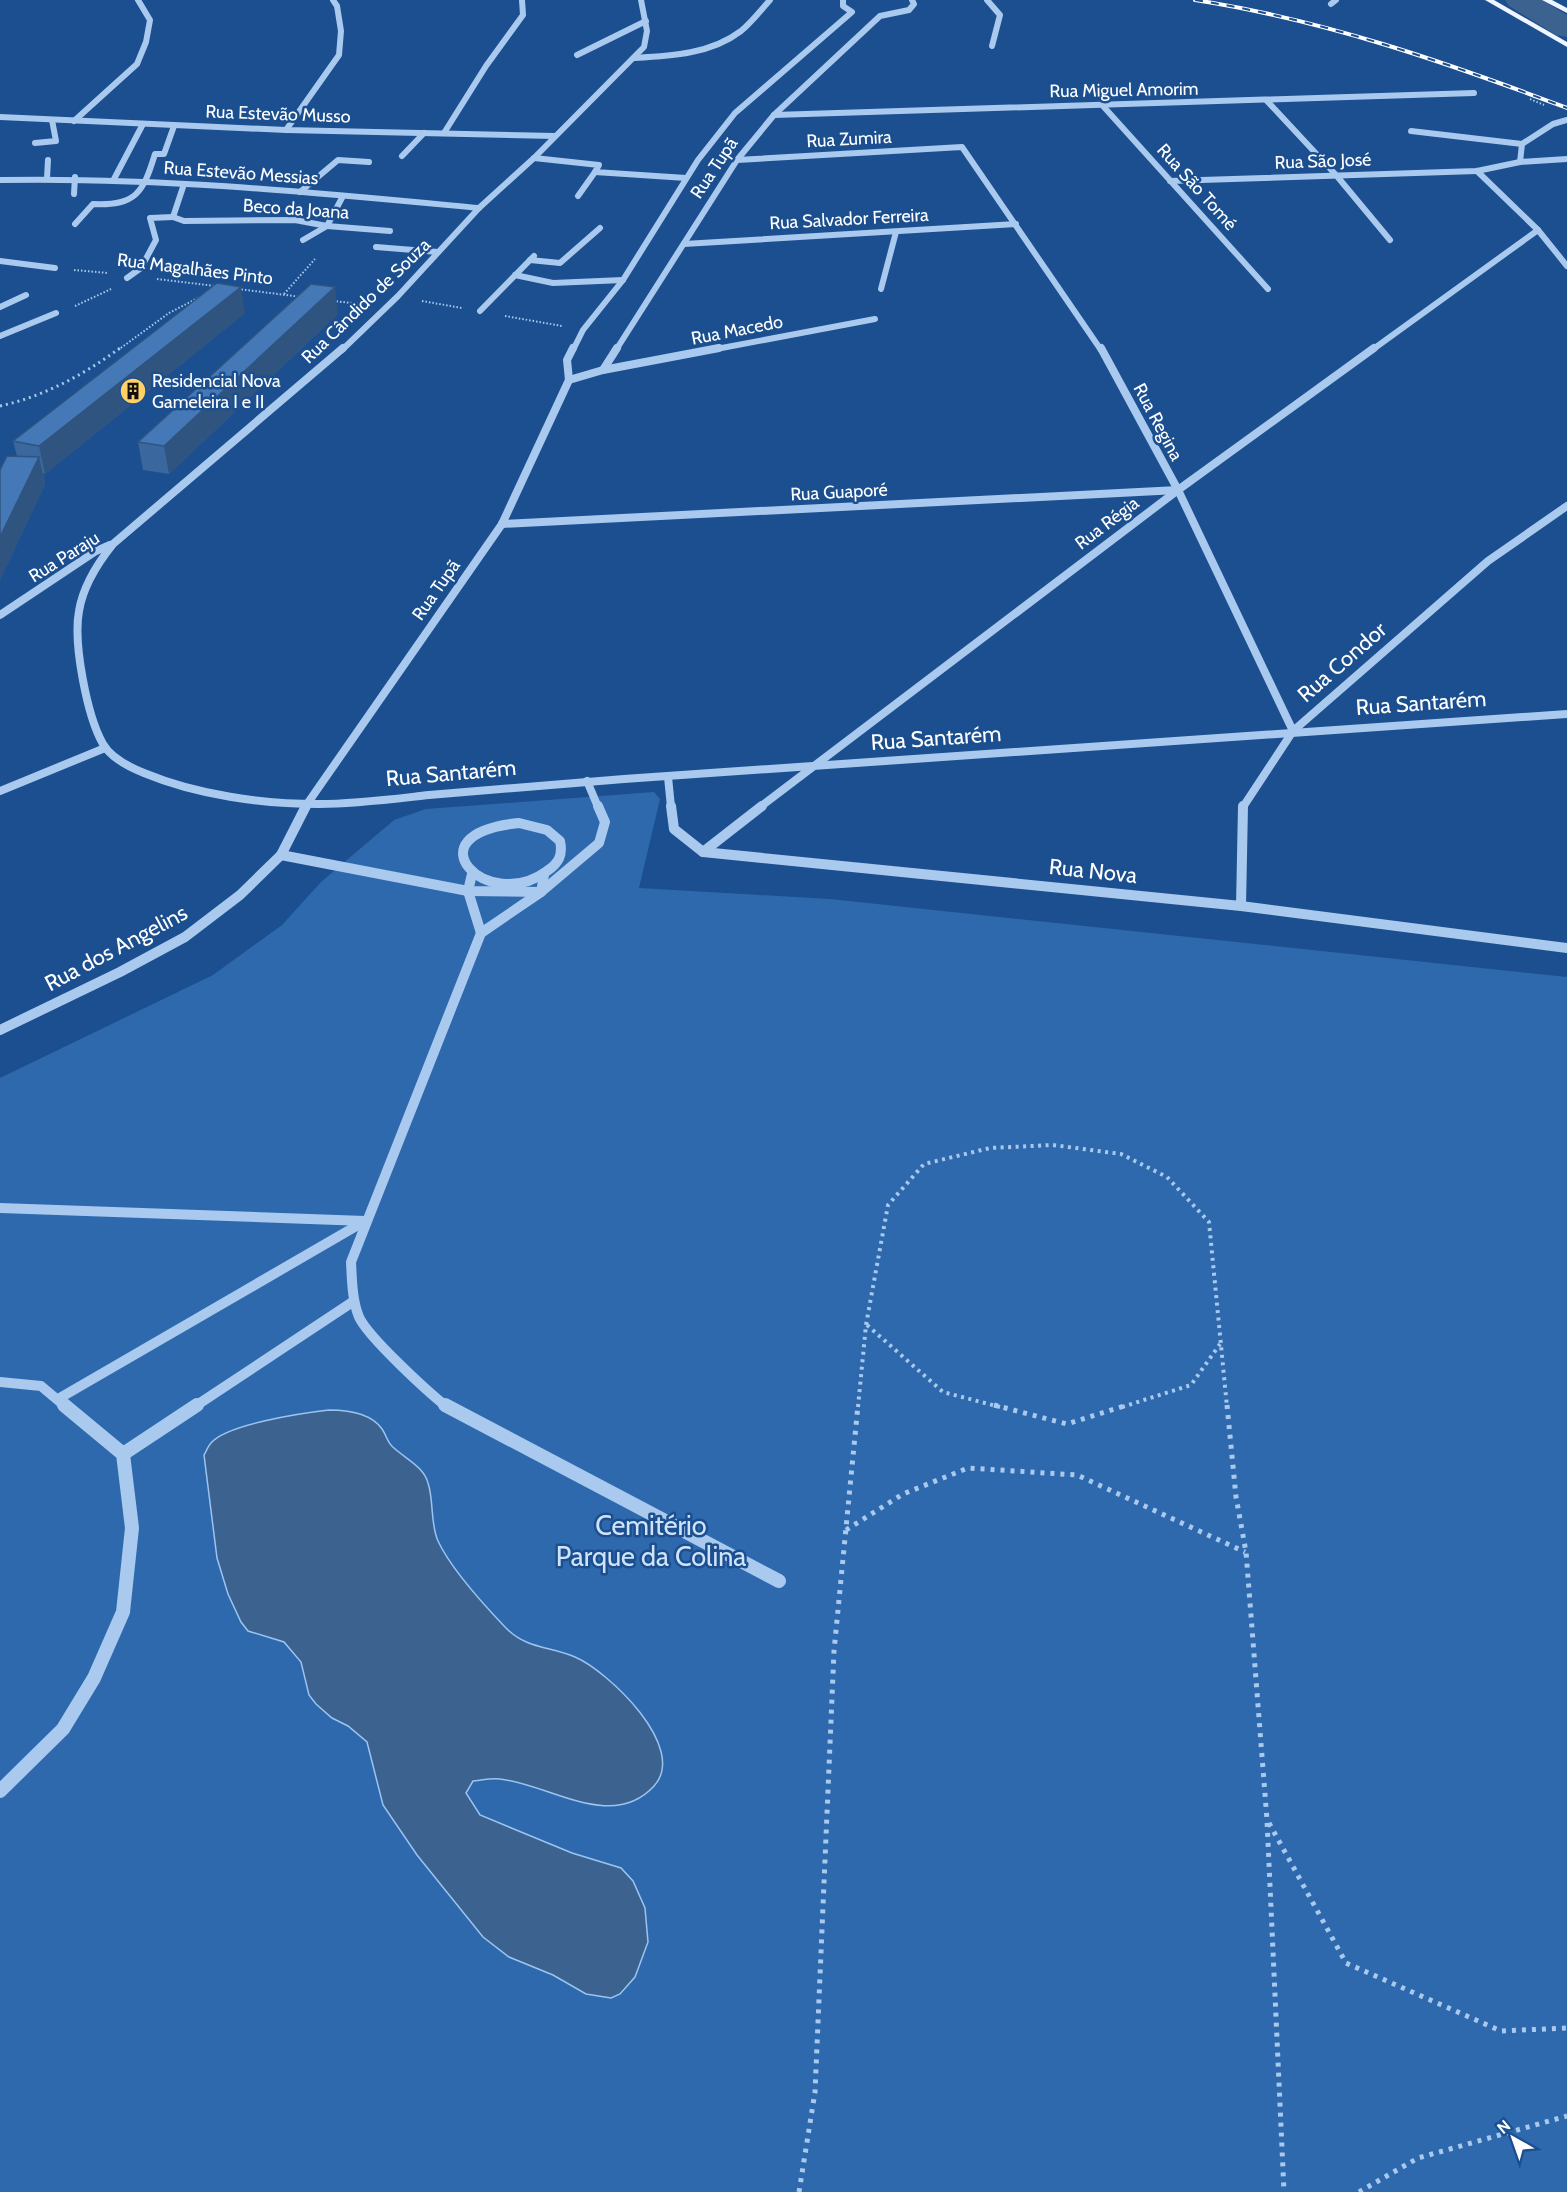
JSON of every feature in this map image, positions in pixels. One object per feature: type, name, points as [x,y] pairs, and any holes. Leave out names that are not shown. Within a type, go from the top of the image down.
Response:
[{"type":"main road","points":[[1489,0],[1567,45]]},
{"type":"main road","points":[[1546,0],[1567,11]]},
{"type":"street","points":[[74,121],[137,64],[146,42],[150,20],[138,0]]},
{"type":"street","points":[[286,130],[339,55],[341,31],[337,6],[333,0]]},
{"type":"street","points":[[444,133],[486,66],[523,15],[522,0]]},
{"type":"street","name":"Rua Cândido de Souza","points":[[105,748],[76,655],[77,623],[86,584],[100,559],[113,544],[336,355],[386,307],[479,208],[534,158],[634,58],[644,47],[647,31],[641,0]]},
{"type":"street","points":[[634,58],[677,54],[712,45],[737,34],[770,0]]},
{"type":"street","name":"Rua Tupã","points":[[307,804],[502,524],[569,380],[567,360],[583,330],[623,280],[686,178],[735,113],[852,12],[843,6],[843,0]]},
{"type":"street","name":"Rua Tupã","points":[[603,370],[737,160],[774,115],[880,16],[909,10],[914,4],[912,0]]},
{"type":"street","points":[[987,0],[1000,15],[992,46]]},
{"type":"street","points":[[1330,4],[1336,0]]},
{"type":"street","points":[[577,55],[646,21]]},
{"type":"street","name":"Rua Miguel Amorim","points":[[774,115],[1474,93]]},
{"type":"street","points":[[1267,101],[1336,175],[1390,240]]},
{"type":"street","name":"Rua São Tomé","points":[[1103,105],[1268,289]]},
{"type":"street","name":"Rua Estevão Musso","points":[[0,117],[286,130],[555,136]]},
{"type":"street","points":[[34,143],[56,141],[52,120]]},
{"type":"street","points":[[1411,130],[1522,144],[1553,124],[1567,120]]},
{"type":"street","points":[[114,179],[143,124]]},
{"type":"street","points":[[75,224],[93,204],[112,205],[130,201],[145,181],[155,154],[164,154],[174,126]]},
{"type":"street","points":[[402,156],[424,133]]},
{"type":"street","points":[[1520,162],[1522,144]]},
{"type":"street","name":"Rua Zumira","points":[[737,160],[962,147]]},
{"type":"street","name":"Rua Regina","points":[[962,147],[1094,336],[1178,490],[1293,731]]},
{"type":"street","points":[[534,158],[600,165],[578,196]]},
{"type":"street","name":"Rua São José","points":[[1170,181],[1477,171],[1520,162],[1567,159]]},
{"type":"street","points":[[47,178],[48,160]]},
{"type":"street","points":[[300,192],[338,160],[369,162]]},
{"type":"street","points":[[1477,171],[1538,230],[1566,264]]},
{"type":"street","points":[[595,172],[686,178]]},
{"type":"street","points":[[74,194],[75,177]]},
{"type":"street","name":"Rua Estevão Messias","points":[[0,180],[75,177],[114,179],[263,189],[479,208]]},
{"type":"street","points":[[128,277],[141,268],[156,240],[150,218],[173,217],[184,184]]},
{"type":"street","points":[[303,240],[327,226],[343,196]]},
{"type":"street","name":"Beco da Joana","points":[[173,217],[184,221],[201,222],[238,219],[295,220],[327,226],[390,231]]},
{"type":"street","name":"Rua Salvador Ferreira","points":[[684,244],[1016,224]]},
{"type":"street","points":[[480,311],[533,257],[560,263],[600,228]]},
{"type":"street","name":"Rua Régia","points":[[704,852],[809,768],[1178,490],[1538,230]]},
{"type":"street","points":[[881,289],[896,231]]},
{"type":"street","points":[[376,247],[438,252]]},
{"type":"street","points":[[0,261],[55,268]]},
{"type":"street","points":[[515,275],[553,283],[623,280]]},
{"type":"street","points":[[0,307],[26,295]]},
{"type":"street","points":[[0,336],[56,313]]},
{"type":"street","name":"Rua Macedo","points":[[603,370],[876,319]]},
{"type":"street","points":[[569,380],[603,370]]},
{"type":"street","name":"Rua Guaporé","points":[[502,524],[1178,490]]},
{"type":"street","name":"Rua Condor","points":[[1241,906],[1243,805],[1293,731],[1488,561],[1567,506]]},
{"type":"street","name":"Rua Paraju","points":[[0,615],[96,551],[113,544]]},
{"type":"street","name":"Rua Santarém","points":[[307,804],[587,781],[809,768],[1293,731],[1567,714]]},
{"type":"street","points":[[0,791],[105,748],[126,765],[152,778],[200,790],[307,804]]},
{"type":"street","points":[[668,777],[674,829],[704,852]]},
{"type":"street","points":[[587,781],[605,822],[599,843],[541,892],[481,933],[365,1221],[351,1262],[354,1301],[360,1319],[378,1341],[446,1406],[779,1581]]},
{"type":"street","name":"Rua dos Angelins","points":[[0,1030],[120,972],[185,937],[240,895],[281,855],[307,804]]},
{"type":"street","points":[[519,823],[549,830],[559,838],[563,847],[563,858],[544,876],[514,884],[498,883],[472,874],[464,865],[461,855],[465,845],[473,836],[486,829],[519,823]]},
{"type":"street","name":"Rua Nova","points":[[704,852],[1241,906],[1567,948]]},
{"type":"street","points":[[281,855],[468,891],[541,892]]},
{"type":"street","points":[[472,874],[468,891],[481,933]]},
{"type":"street","points":[[541,892],[544,876]]},
{"type":"street","points":[[0,1208],[365,1221]]},
{"type":"street","points":[[58,1400],[365,1221]]},
{"type":"street","points":[[123,1454],[354,1301]]},
{"type":"street","points":[[0,1382],[40,1386],[123,1454],[132,1528],[123,1612],[94,1678],[63,1729],[0,1791]]},
{"type":"path","points":[[284,295],[322,250]]},
{"type":"path","name":"Rua Magalhães Pinto","points":[[0,406],[58,388],[109,357],[166,314],[195,300],[215,286],[55,268]]},
{"type":"path","points":[[56,313],[103,294],[128,277]]},
{"type":"path","name":"Rua Magalhães Pinto","points":[[238,289],[306,297]]},
{"type":"path","points":[[329,300],[386,307]]},
{"type":"path","points":[[799,2192],[815,2091],[834,1651],[866,1325],[888,1205],[924,1164],[990,1148],[1053,1145],[1121,1154],[1167,1177],[1209,1222],[1236,1497],[1246,1552],[1267,1820],[1284,2192]]},
{"type":"path","points":[[866,1325],[943,1392],[1067,1424],[1191,1385],[1221,1343]]},
{"type":"path","points":[[846,1530],[903,1494],[968,1468],[1077,1475],[1246,1552]]},
{"type":"path","points":[[1267,1820],[1346,1963],[1501,2031],[1567,2028]]},
{"type":"path","points":[[1359,2192],[1418,2158],[1567,2116]]},
{"type":"green space","name":"Cemitério Parque da Colina","points":[[654,792],[660,799],[639,888],[830,899],[1567,977],[1567,2192],[0,2192],[0,1078],[213,975],[282,925],[321,882],[394,820],[426,809]]},
{"type":"shaded area","points":[[329,1410],[351,1412],[372,1419],[382,1429],[388,1442],[423,1472],[430,1490],[438,1541],[459,1574],[505,1627],[521,1639],[565,1653],[589,1665],[624,1694],[653,1732],[661,1752],[662,1770],[654,1786],[637,1799],[619,1805],[580,1802],[519,1783],[497,1779],[473,1781],[466,1793],[480,1815],[572,1853],[621,1868],[633,1881],[645,1908],[648,1942],[635,1977],[620,1994],[611,1998],[586,1994],[553,1975],[509,1957],[483,1937],[417,1855],[383,1805],[367,1742],[316,1704],[309,1695],[301,1662],[284,1642],[248,1631],[241,1622],[228,1594],[217,1558],[204,1455],[211,1443],[233,1430],[266,1420]]},
{"type":"building","points":[[217,283],[241,287],[39,446],[13,441]]},
{"type":"building","points":[[311,284],[335,287],[164,446],[138,442]]},
{"type":"building","points":[[7,456],[39,457],[0,537],[0,470]]},
{"type":"waterway","points":[[1520,0],[1567,28]]},
{"type":"railway","points":[[1195,0],[1243,8],[1384,44],[1567,108]]},
{"type":"place","name":"Residencial Nova Gameleira I e II","points":[[133,391]]}]
